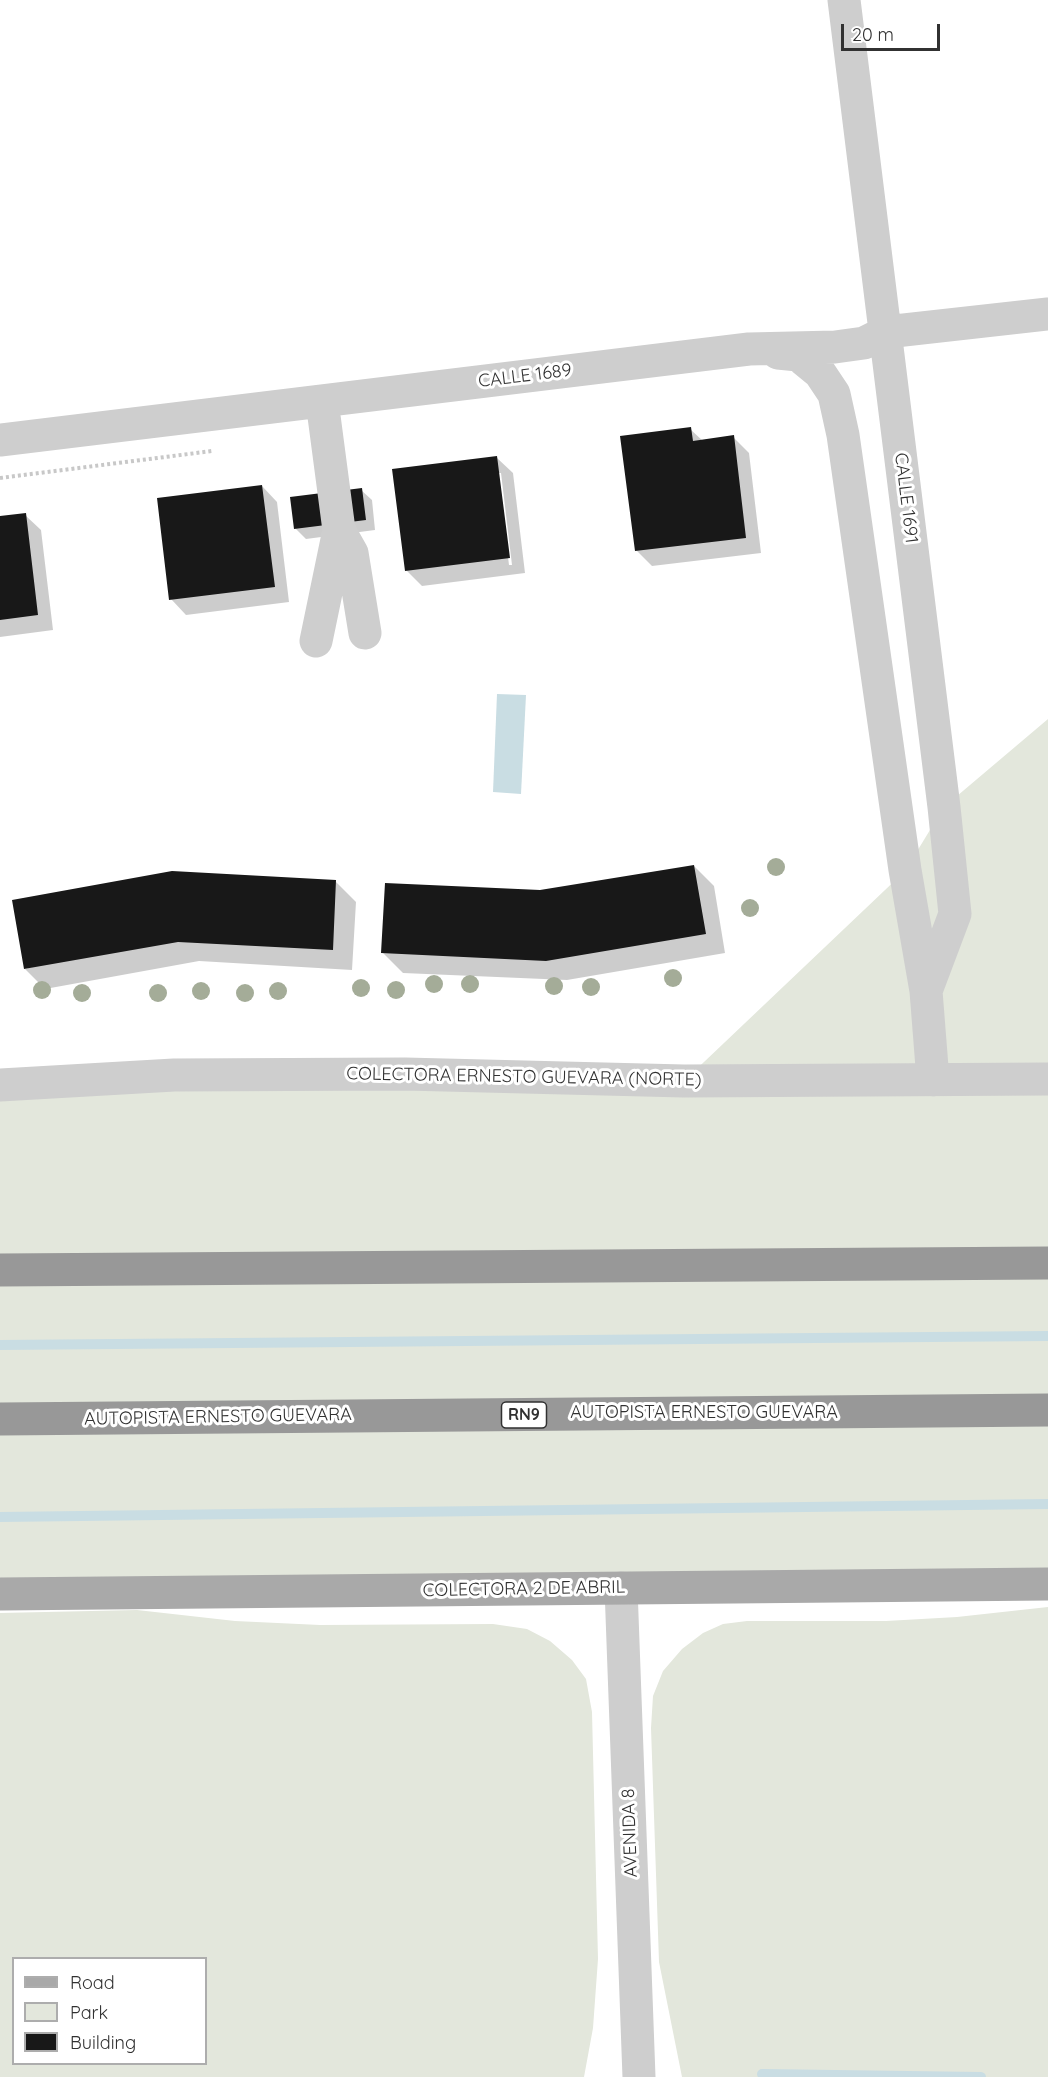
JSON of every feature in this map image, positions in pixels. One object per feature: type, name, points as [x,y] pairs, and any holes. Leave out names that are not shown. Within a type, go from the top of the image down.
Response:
[{"type":"highway","points":[[0,1270],[1048,1263]]},
{"type":"highway","name":"AUTOPISTA ERNESTO GUEVARA","points":[[0,1419],[1048,1410]]},
{"type":"main road","name":"COLECTORA 2 DE ABRIL","points":[[0,1594],[1048,1584]]},
{"type":"street","name":"CALLE 1691","points":[[844,0],[943,795],[955,914],[927,991]]},
{"type":"street","name":"CALLE 1689","points":[[0,440],[749,349],[835,347],[864,343],[885,332],[1048,314]]},
{"type":"street","name":"CALLE 1691","points":[[749,349],[798,355],[820,373],[834,394],[843,435],[905,870],[927,991],[933,1080]]},
{"type":"street","points":[[316,641],[339,530],[322,401]]},
{"type":"street","points":[[339,530],[352,553],[365,633]]},
{"type":"street","name":"COLECTORA ERNESTO GUEVARA (NORTE)","points":[[0,1085],[174,1075],[394,1074],[684,1081],[1048,1079]]},
{"type":"street","name":"AVENIDA 8","points":[[621,1588],[639,2077]]},
{"type":"green space","points":[[1048,719],[1048,1584],[0,1594],[0,1085],[684,1081],[905,871],[944,807]]},
{"type":"green space","points":[[1048,1607],[1048,2077],[682,2077],[659,1962],[651,1728],[653,1696],[663,1671],[682,1649],[703,1633],[723,1624],[747,1621],[886,1621],[957,1617]]},
{"type":"green space","points":[[137,1610],[235,1621],[320,1625],[493,1624],[527,1629],[550,1641],[572,1660],[586,1679],[592,1712],[598,1959],[593,2028],[584,2077],[0,2077],[0,1613]]},
{"type":"shaded area","points":[[497,694],[526,695],[521,794],[493,792]]},
{"type":"building","points":[[691,427],[693,441],[734,435],[746,538],[635,551],[620,436]]},
{"type":"building","points":[[497,456],[510,558],[405,571],[392,469]]},
{"type":"building","points":[[262,485],[275,587],[169,600],[157,498]]},
{"type":"building","points":[[362,488],[366,520],[294,529],[290,497]]},
{"type":"building","points":[[26,513],[38,615],[0,620],[0,516]]},
{"type":"building","points":[[694,865],[706,934],[546,961],[381,953],[385,883],[540,890]]},
{"type":"building","points":[[172,871],[336,880],[333,950],[178,942],[24,969],[12,900]]},
{"type":"waterway","points":[[0,1345],[1048,1336]]},
{"type":"waterway","points":[[0,1517],[1048,1504]]},
{"type":"waterway","points":[[762,2074],[981,2077]]}]
